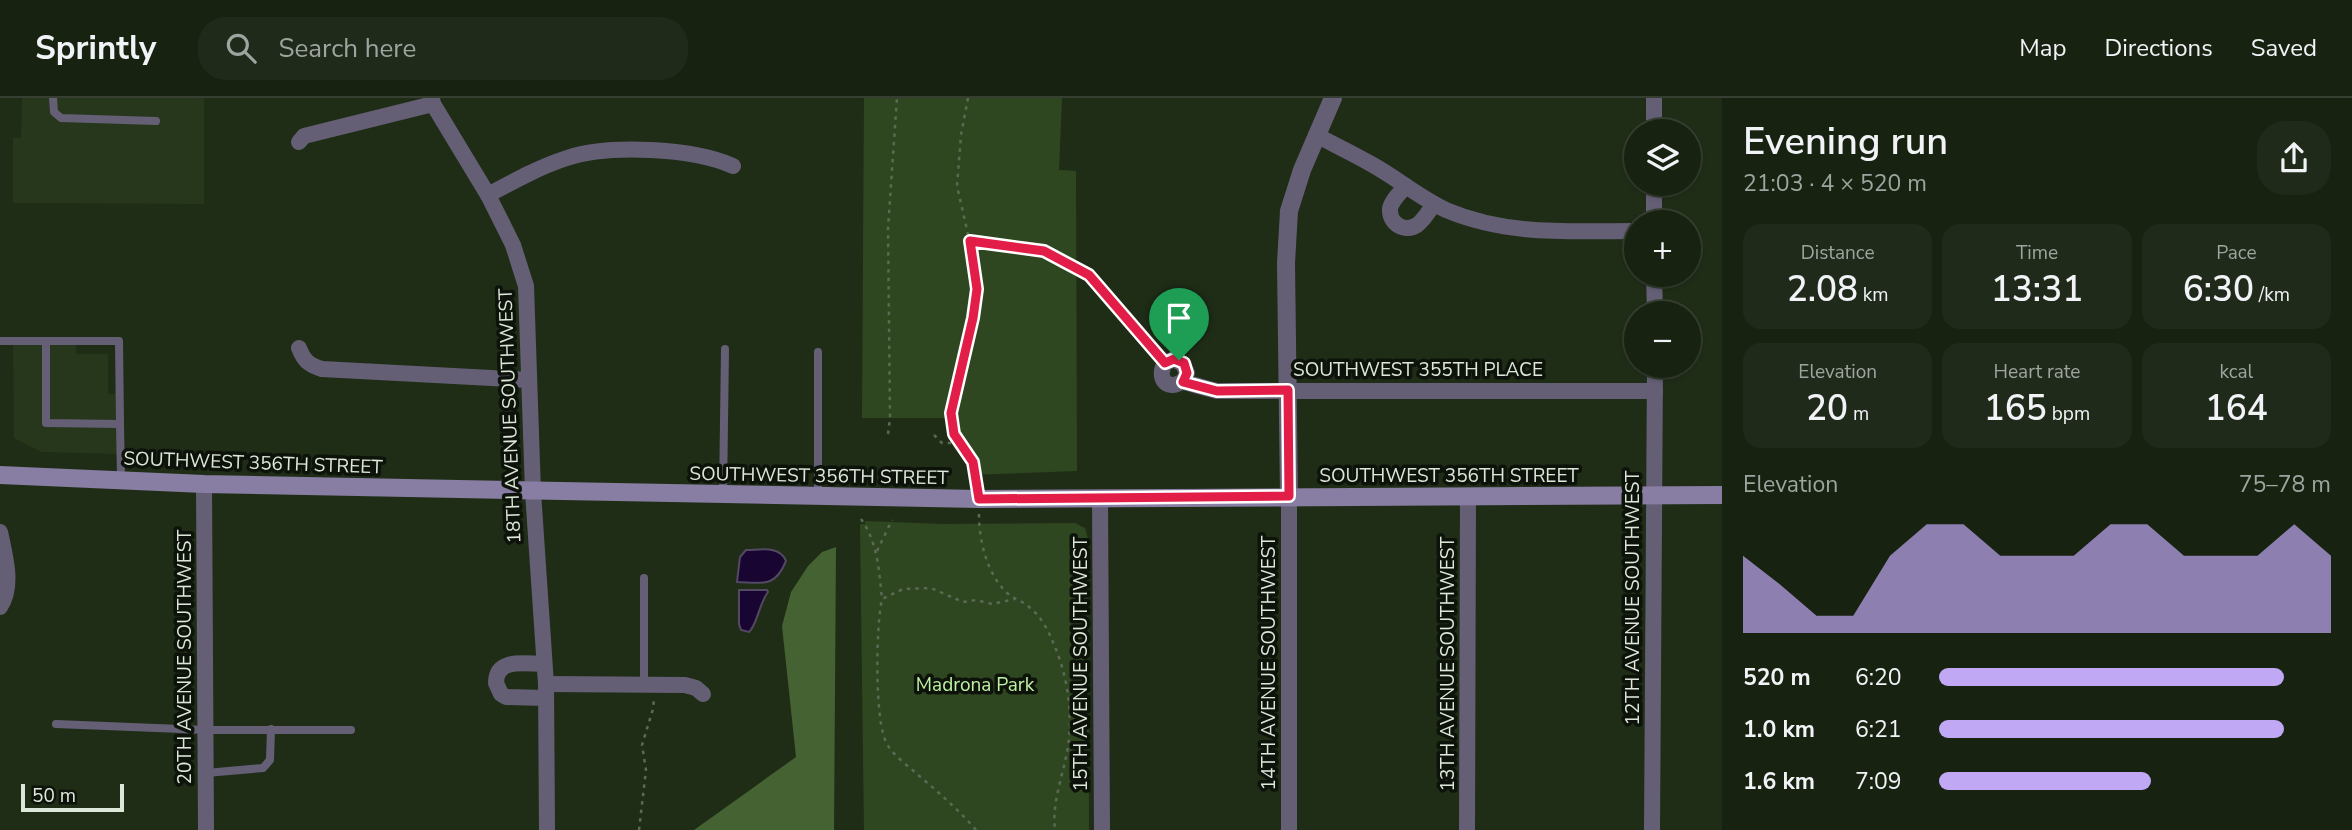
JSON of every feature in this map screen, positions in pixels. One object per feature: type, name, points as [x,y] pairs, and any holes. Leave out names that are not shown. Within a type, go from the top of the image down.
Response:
[{"type":"main road","name":"SOUTHWEST 356TH STREET","points":[[0,475],[204,484],[979,499],[1722,495]]},
{"type":"street","points":[[1289,496],[1286,263],[1289,211],[1316,135],[1333,98]]},
{"type":"street","points":[[1654,98],[1654,119]]},
{"type":"street","points":[[299,142],[304,136],[432,101]]},
{"type":"street","name":"18TH AVENUE SOUTHWEST","points":[[432,101],[488,195],[513,246],[526,286],[530,340],[533,492],[546,691],[547,830]]},
{"type":"street","points":[[1316,135],[1374,165],[1434,204],[1473,220],[1541,232],[1624,231]]},
{"type":"street","points":[[488,195],[533,171],[569,157],[606,152],[698,154],[733,166]]},
{"type":"street","points":[[1406,186],[1390,209],[1397,225],[1408,229],[1419,224],[1434,204]]},
{"type":"street","points":[[299,348],[303,359],[311,366],[323,369],[529,380]]},
{"type":"street","name":"SOUTHWEST 355TH PLACE","points":[[1165,363],[1174,359],[1184,363],[1187,373],[1183,382],[1217,391],[1655,391]]},
{"type":"street","name":"12TH AVENUE SOUTHWEST","points":[[1652,830],[1652,495],[1655,378]]},
{"type":"street","name":"20TH AVENUE SOUTHWEST","points":[[204,484],[206,830]]},
{"type":"street","name":"14TH AVENUE SOUTHWEST","points":[[1289,496],[1289,830]]},
{"type":"street","name":"13TH AVENUE SOUTHWEST","points":[[1467,830],[1468,497]]},
{"type":"street","name":"15TH AVENUE SOUTHWEST","points":[[1100,498],[1102,830]]},
{"type":"street","points":[[0,532],[7,579],[6,598],[0,607]]},
{"type":"street","points":[[544,664],[507,664],[498,672],[496,683],[501,694],[506,697],[546,691],[649,685],[685,685],[704,694]]},
{"type":"lane","points":[[53,98],[54,112],[61,118],[156,121]]},
{"type":"lane","points":[[1089,275],[1165,363]]},
{"type":"lane","points":[[0,341],[119,341],[121,479]]},
{"type":"lane","points":[[46,341],[46,424],[120,424]]},
{"type":"lane","points":[[723,495],[725,349]]},
{"type":"lane","points":[[818,352],[818,496]]},
{"type":"lane","points":[[644,578],[649,685]]},
{"type":"lane","points":[[56,724],[206,730],[351,730]]},
{"type":"lane","points":[[206,773],[253,771],[263,768],[270,760],[271,729]]},
{"type":"path","points":[[888,434],[888,228],[897,98]]},
{"type":"path","points":[[968,98],[961,135],[957,186],[970,241],[977,289],[951,413],[954,434],[973,462],[979,499],[979,528],[987,562],[1006,592],[1029,606],[1044,622],[1067,683],[1067,754],[1055,808],[1055,830]]},
{"type":"path","points":[[970,241],[1044,251],[1089,275]]},
{"type":"path","points":[[934,435],[942,443],[960,443]]},
{"type":"path","points":[[861,519],[877,551],[883,599],[877,628],[879,700],[886,743],[976,830]]},
{"type":"path","points":[[877,551],[892,520]]},
{"type":"path","points":[[883,599],[903,589],[931,588],[963,602],[976,600],[992,604],[1015,599]]},
{"type":"path","points":[[639,830],[646,770],[642,745],[653,709],[649,685]]},
{"type":"shaded area","points":[[22,98],[204,98],[204,204],[13,203],[13,138],[21,138]]},
{"type":"shaded area","points":[[13,341],[76,341],[76,354],[108,354],[108,394],[120,394],[120,454],[41,452],[14,438]]},
{"type":"shaded area","points":[[836,547],[834,830],[694,830],[796,757],[782,626],[791,592],[808,566],[822,552]]},
{"type":"shaded area","points":[[746,550],[774,550],[786,561],[773,580],[761,583],[737,582],[740,557]]},
{"type":"shaded area","points":[[739,590],[768,592],[749,632],[741,630],[739,624]]},
{"type":"green space","points":[[864,98],[1062,98],[1059,170],[1076,171],[1077,471],[969,475],[973,462],[945,418],[862,418]]},
{"type":"green space","name":"Madrona Park","points":[[865,521],[943,524],[1075,523],[1085,528],[1088,538],[1089,830],[864,830],[860,524],[865,524]]},
{"type":"route","points":[[970,241],[1044,251],[1089,275],[1153,352],[1165,363],[1179,360],[1184,363],[1187,373],[1183,382],[1193,386],[1217,391],[1288,390],[1289,496],[979,499],[973,462],[954,434],[951,413],[977,289],[970,241]]}]
